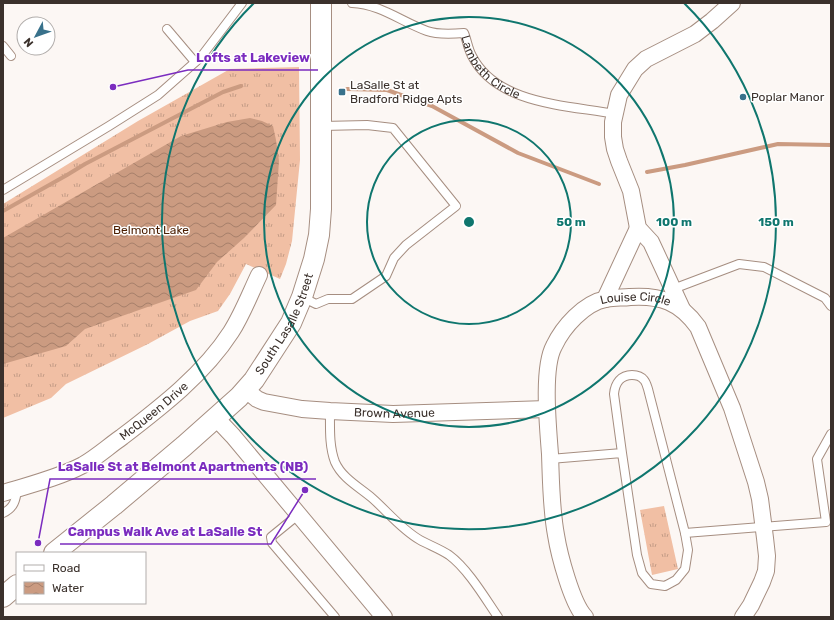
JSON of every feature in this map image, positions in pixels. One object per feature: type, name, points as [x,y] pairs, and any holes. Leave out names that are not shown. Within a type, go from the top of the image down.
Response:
[{"type":"street","name":"South Lasalle Street","points":[[55,552],[114,505],[216,418],[246,390],[260,371],[290,323],[302,297],[314,260],[319,235],[321,210],[322,126],[321,3]]},
{"type":"street","points":[[682,309],[651,242],[638,228],[631,191],[615,149],[613,122],[619,96],[635,69],[651,56],[695,34],[732,3]]},
{"type":"street","points":[[605,299],[638,228]]},
{"type":"street","name":"McQueen Drive","points":[[10,491],[67,472],[83,465],[133,429],[190,380],[205,365],[230,333],[239,319],[259,275]]},
{"type":"street","name":"Louise Circle","points":[[585,617],[576,603],[566,575],[556,536],[552,510],[548,409],[549,360],[553,347],[571,321],[587,307],[605,299],[642,296],[656,298],[682,309],[698,328],[732,408],[756,482],[767,556],[766,571],[751,605],[743,617]]},
{"type":"street","name":"Brown Avenue","points":[[246,390],[257,399],[264,402],[302,409],[330,411],[393,414],[548,409]]},
{"type":"street","points":[[216,418],[233,436],[384,617]]},
{"type":"street","points":[[3,596],[16,586]]},
{"type":"lane","points":[[3,190],[158,95],[195,62],[242,3]]},
{"type":"lane","name":"Lambeth Circle","points":[[352,3],[377,8],[428,32],[441,34],[464,33],[472,56],[484,73],[496,82],[529,99],[615,114]]},
{"type":"lane","points":[[167,29],[195,62]]},
{"type":"lane","points":[[3,46],[11,56]]},
{"type":"lane","points":[[302,297],[316,304],[328,300],[352,299],[386,276],[394,258],[406,245],[456,206],[393,128],[367,125],[322,126]]},
{"type":"lane","points":[[673,289],[739,264],[764,267],[825,298],[831,306]]},
{"type":"lane","points":[[627,375],[638,375],[644,380],[648,389],[685,532],[688,550],[685,568],[676,580],[665,586],[651,584],[642,573],[637,555],[622,453],[614,394],[615,386],[619,380],[627,375]]},
{"type":"lane","points":[[330,411],[331,450],[336,464],[347,478],[372,498],[397,523],[419,539],[449,555],[480,590],[498,617]]},
{"type":"lane","points":[[685,532],[826,522],[817,459],[831,434]]},
{"type":"lane","points":[[550,459],[622,453]]},
{"type":"lane","points":[[3,513],[11,508],[16,500],[10,491]]},
{"type":"lane","points":[[298,515],[271,537],[272,543],[335,617]]},
{"type":"green space","name":"Belmont Lake","points":[[299,67],[300,160],[292,241],[286,264],[280,279],[246,264],[230,294],[218,311],[190,321],[148,344],[66,384],[51,398],[3,418],[3,204],[138,121],[230,69]]},
{"type":"green space","points":[[664,506],[678,569],[652,575],[640,510]]},
{"type":"water","points":[[250,118],[273,126],[279,161],[276,205],[244,238],[217,262],[196,290],[85,329],[66,346],[3,364],[3,238],[181,136],[227,122]]},
{"type":"waterway","points":[[3,211],[85,164],[223,92],[241,86]]},
{"type":"waterway","points":[[347,89],[387,90],[432,106],[518,153],[599,184]]},
{"type":"waterway","points":[[647,172],[778,144],[831,145]]},
{"type":"place","name":"Lofts at Lakeview","points":[[113,87]]},
{"type":"place","name":"LaSalle St at Bradford Ridge Apts","points":[[342,92]]},
{"type":"place","name":"Poplar Manor","points":[[743,97]]},
{"type":"place","name":"Campus Walk Ave at LaSalle St","points":[[305,490]]},
{"type":"place","name":"LaSalle St at Belmont Apartments (NB)","points":[[38,543]]}]
